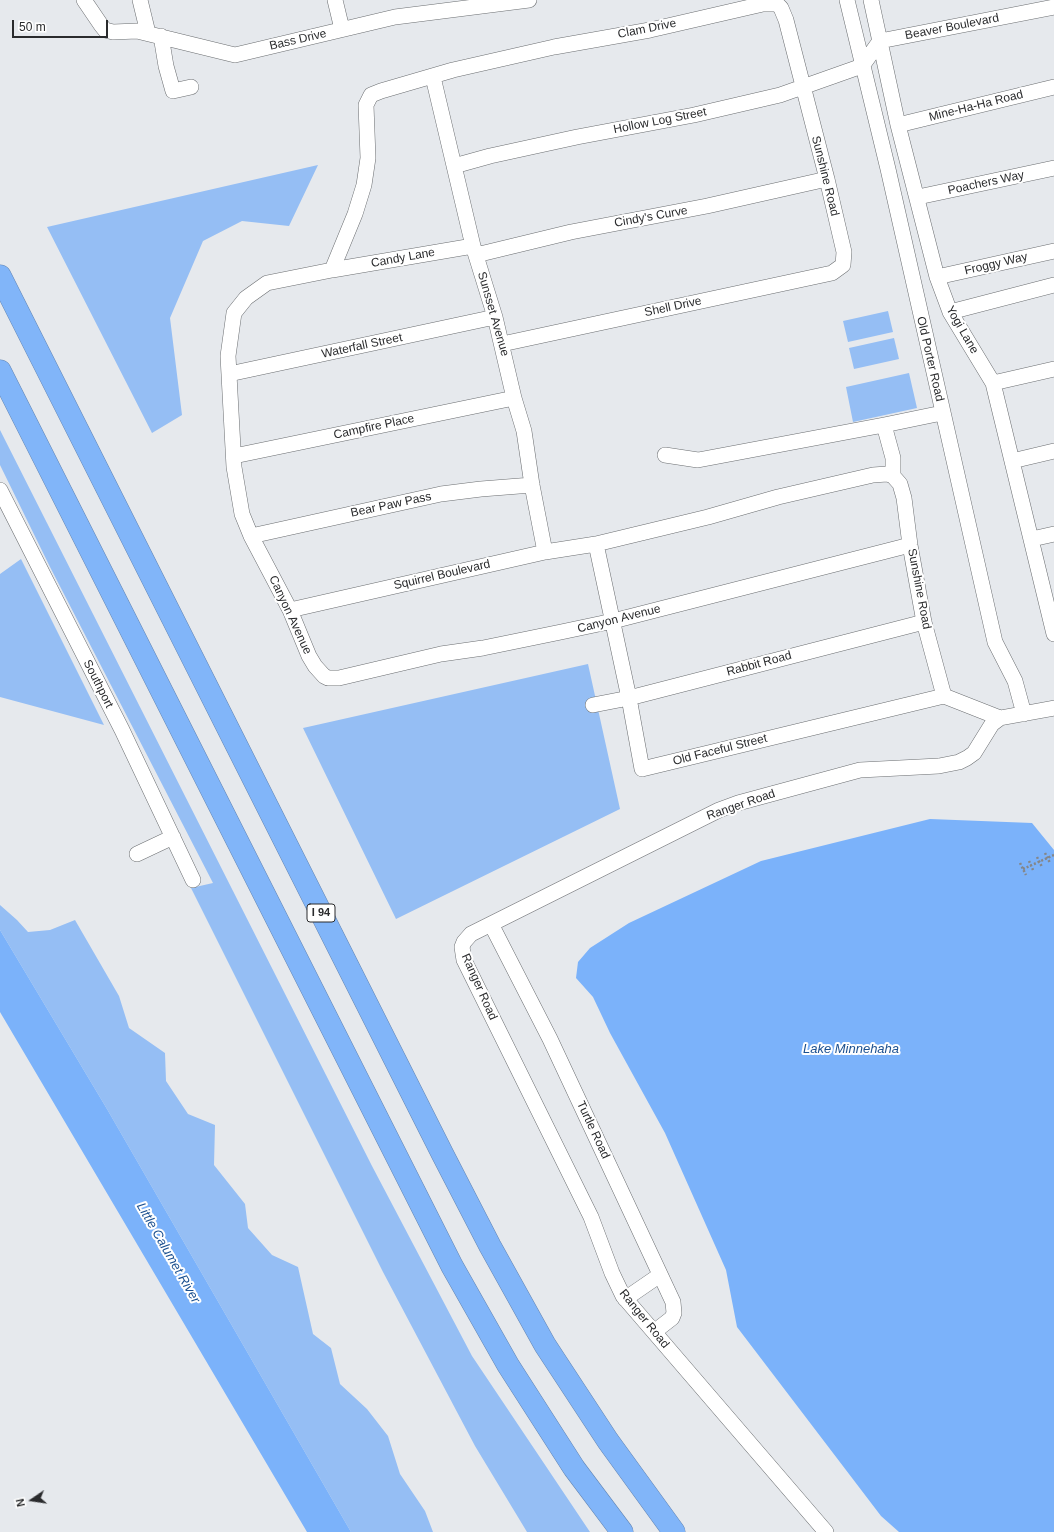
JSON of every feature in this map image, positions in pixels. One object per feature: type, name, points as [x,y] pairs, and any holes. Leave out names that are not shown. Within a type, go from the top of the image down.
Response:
[{"type":"highway","name":"I 94","points":[[0,276],[490,1246],[545,1344],[608,1441],[674,1532]]},
{"type":"highway","points":[[0,371],[452,1266],[508,1365],[574,1468],[622,1532]]},
{"type":"street","name":"Bass Drive","points":[[84,0],[101,26],[106,30],[113,32],[137,31],[235,55],[395,17],[420,7],[529,0]]},
{"type":"street","points":[[140,0],[154,35],[173,91],[191,87]]},
{"type":"street","points":[[335,0],[342,30]]},
{"type":"street","name":"Old Porter Road","points":[[847,0],[888,169],[995,642],[1015,681],[1024,714]]},
{"type":"street","name":"Yogi Lane","points":[[871,0],[898,126],[918,197],[937,277],[950,312],[993,382],[1054,634]]},
{"type":"street","name":"Clam Drive","points":[[433,77],[453,70],[554,47],[650,30],[771,3],[777,4],[784,13],[803,87]]},
{"type":"street","name":"Beaver Boulevard","points":[[880,41],[1054,7]]},
{"type":"street","points":[[862,66],[880,41]]},
{"type":"street","name":"Hollow Log Street","points":[[454,166],[490,156],[577,137],[694,115],[780,95],[862,66]]},
{"type":"street","points":[[332,270],[355,214],[364,185],[368,158],[366,105],[371,95],[433,77]]},
{"type":"street","name":"Sunsset Avenue","points":[[433,77],[475,250],[495,317],[514,398],[524,431],[532,485],[545,552]]},
{"type":"street","name":"Sunshine Road","points":[[803,87],[844,252],[843,265]]},
{"type":"street","name":"Mine-Ha-Ha Road","points":[[898,126],[1054,87]]},
{"type":"street","name":"Poachers Way","points":[[918,197],[1054,168]]},
{"type":"street","name":"Cindy's Curve","points":[[475,250],[707,206],[827,179]]},
{"type":"street","name":"Candy Lane","points":[[332,270],[475,250]]},
{"type":"street","name":"Froggy Way","points":[[937,277],[1054,250]]},
{"type":"street","name":"Shell Drive","points":[[502,344],[832,273],[843,265]]},
{"type":"street","name":"Canyon Avenue","points":[[332,270],[267,283],[246,298],[234,313],[228,356],[234,456],[242,514],[251,536],[290,610],[315,666],[324,676],[333,678],[441,654],[511,642],[613,621],[910,545]]},
{"type":"street","points":[[950,312],[1054,285]]},
{"type":"street","name":"Waterfall Street","points":[[229,374],[495,317]]},
{"type":"street","points":[[993,382],[1054,369]]},
{"type":"street","name":"Campfire Place","points":[[234,456],[514,398]]},
{"type":"street","points":[[665,455],[698,460],[942,413]]},
{"type":"street","points":[[596,544],[708,518],[778,497],[873,475],[887,474],[892,476],[893,458],[884,425]]},
{"type":"street","points":[[1012,461],[1054,451]]},
{"type":"street","name":"Sunshine Road","points":[[892,476],[900,484],[902,491],[924,622],[944,696]]},
{"type":"street","name":"Bear Paw Pass","points":[[251,536],[441,494],[532,485]]},
{"type":"street","name":"Southport","points":[[0,490],[122,730],[193,880]]},
{"type":"street","points":[[1032,539],[1054,534]]},
{"type":"street","name":"Squirrel Boulevard","points":[[290,610],[545,552],[596,544]]},
{"type":"street","name":"Old Faceful Street","points":[[596,544],[629,698],[642,769],[944,696]]},
{"type":"street","name":"Rabbit Road","points":[[594,706],[924,622]]},
{"type":"street","points":[[944,696],[1000,718],[1054,708]]},
{"type":"street","name":"Ranger Road","points":[[826,1532],[625,1298],[612,1273],[592,1217],[464,960],[462,948],[466,938],[491,924],[700,819],[738,803],[860,770],[939,766],[959,762],[974,753],[992,724],[1000,718]]},
{"type":"street","points":[[137,854],[172,837]]},
{"type":"street","name":"Turtle Road","points":[[491,924],[550,1039],[673,1302],[674,1313],[668,1322],[654,1332]]},
{"type":"street","points":[[625,1298],[660,1275]]},
{"type":"path","points":[[1045,854],[1050,863]]},
{"type":"path","points":[[1023,869],[1054,855]]},
{"type":"path","points":[[1037,857],[1042,867]]},
{"type":"path","points":[[1030,861],[1033,870]]},
{"type":"path","points":[[1020,863],[1026,875]]},
{"type":"shaded area","points":[[318,165],[289,226],[242,221],[203,241],[170,318],[182,415],[152,433],[47,227]]},
{"type":"shaded area","points":[[888,311],[893,332],[848,342],[843,321]]},
{"type":"shaded area","points":[[894,338],[899,359],[854,369],[849,348]]},
{"type":"shaded area","points":[[909,373],[917,408],[853,422],[846,387]]},
{"type":"shaded area","points":[[0,430],[372,1166],[472,1356],[590,1532],[527,1532],[475,1446],[383,1272],[191,888],[213,883],[50,567],[0,465]]},
{"type":"shaded area","points":[[21,559],[104,725],[0,697],[0,574]]},
{"type":"shaded area","points":[[588,664],[620,809],[396,919],[303,728]]},
{"type":"shaded area","points":[[0,905],[28,932],[50,930],[75,920],[119,996],[129,1028],[165,1053],[166,1081],[188,1114],[215,1125],[214,1165],[245,1204],[248,1228],[272,1255],[298,1267],[313,1334],[331,1348],[340,1384],[367,1409],[388,1436],[400,1474],[425,1511],[433,1532],[351,1532],[107,1109],[0,930]]},
{"type":"water","name":"Lake Minnehaha","points":[[930,819],[1032,823],[1054,850],[1054,1532],[899,1532],[881,1516],[737,1327],[726,1270],[665,1133],[610,1033],[593,997],[576,978],[578,962],[590,948],[629,923],[761,861]]},
{"type":"water","name":"Little Calumet River","points":[[0,930],[107,1109],[351,1532],[307,1532],[0,1012]]}]
